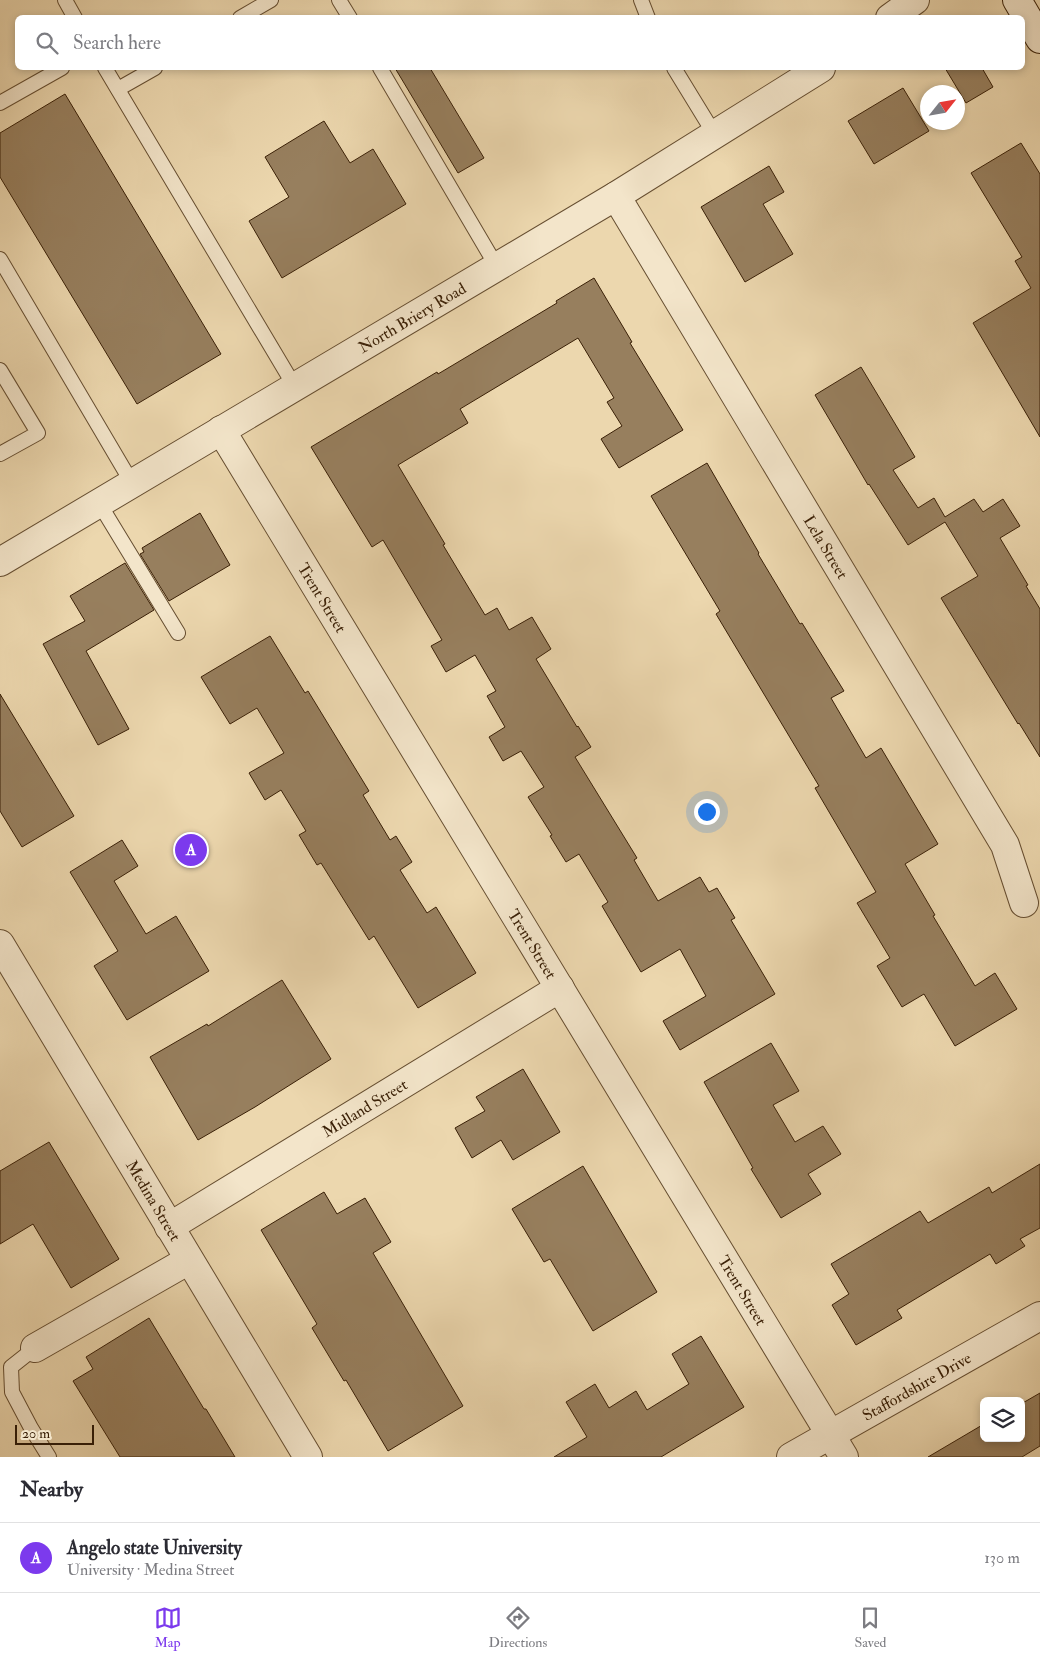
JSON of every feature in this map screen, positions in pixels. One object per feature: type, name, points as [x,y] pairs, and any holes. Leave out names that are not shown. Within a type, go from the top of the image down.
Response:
[{"type":"street","points":[[894,15],[915,0]]},
{"type":"street","points":[[1017,0],[1040,38]]},
{"type":"street","name":"North Briery Road","points":[[0,562],[616,196],[818,70]]},
{"type":"street","name":"Lela Street","points":[[616,196],[1005,845],[1024,902]]},
{"type":"street","name":"Trent Street","points":[[221,430],[844,1457]]},
{"type":"street","name":"Medina Street","points":[[0,944],[308,1457]]},
{"type":"street","name":"Midland Street","points":[[170,1227],[560,988]]},
{"type":"street","points":[[35,1348],[189,1260]]},
{"type":"street","name":"Staffordshire Drive","points":[[791,1457],[1040,1316]]},
{"type":"lane","points":[[65,0],[73,15]]},
{"type":"lane","points":[[245,15],[270,0]]},
{"type":"lane","points":[[339,0],[348,15]]},
{"type":"lane","points":[[641,0],[647,15]]},
{"type":"lane","points":[[0,103],[58,70]]},
{"type":"lane","points":[[106,70],[295,387]]},
{"type":"lane","points":[[118,89],[151,70]]},
{"type":"lane","points":[[381,70],[497,267]]},
{"type":"lane","points":[[675,70],[715,135]]},
{"type":"lane","points":[[0,259],[132,483]]},
{"type":"lane","points":[[0,370],[38,432],[0,454]]},
{"type":"lane","points":[[99,503],[178,633]]},
{"type":"lane","points":[[35,1348],[11,1367],[12,1392],[49,1457]]},
{"type":"building","points":[[396,70],[431,70],[484,158],[458,173]]},
{"type":"building","points":[[946,70],[983,70],[993,87],[966,103],[965,85],[955,85]]},
{"type":"building","points":[[903,88],[920,116],[920,130],[929,131],[874,164],[848,121]]},
{"type":"building","points":[[65,94],[221,354],[137,404],[0,177],[0,133]]},
{"type":"building","points":[[324,121],[350,163],[373,149],[406,204],[282,278],[249,221],[289,197],[265,157]]},
{"type":"building","points":[[1021,143],[1040,174],[1040,437],[973,323],[1031,288],[1015,261],[1022,257],[971,173]]},
{"type":"building","points":[[769,166],[784,192],[763,204],[793,254],[745,282],[701,207]]},
{"type":"building","points":[[594,278],[632,342],[630,343],[683,430],[619,468],[601,439],[622,426],[607,402],[614,398],[578,338],[460,409],[468,423],[398,465],[485,615],[497,608],[509,630],[532,617],[551,649],[536,659],[591,747],[575,757],[637,858],[634,860],[658,901],[700,877],[709,892],[717,888],[735,918],[731,920],[775,994],[680,1050],[663,1021],[706,996],[680,949],[641,972],[602,906],[608,902],[579,854],[566,862],[550,836],[552,835],[528,797],[544,787],[521,751],[503,761],[489,737],[505,727],[487,696],[496,691],[475,655],[446,672],[431,646],[442,640],[383,540],[372,547],[311,447],[557,303],[556,301]]},
{"type":"building","points":[[861,367],[915,457],[893,470],[918,508],[934,498],[945,517],[974,499],[983,512],[1003,499],[1020,526],[1000,538],[1040,609],[1040,757],[941,598],[978,576],[945,522],[908,545],[868,485],[815,395]]},
{"type":"building","points":[[707,463],[800,624],[802,623],[844,691],[831,698],[866,758],[881,748],[938,844],[905,864],[935,915],[933,916],[975,986],[995,973],[1017,1009],[955,1046],[924,994],[902,1007],[877,966],[890,958],[857,903],[876,892],[815,788],[819,786],[716,614],[720,611],[651,496]]},
{"type":"building","points":[[200,513],[230,565],[169,601],[140,554],[144,552],[142,548]]},
{"type":"building","points":[[125,563],[154,610],[86,651],[129,729],[98,745],[43,644],[85,621],[70,596]]},
{"type":"building","points":[[270,636],[305,693],[308,691],[369,791],[363,795],[390,840],[396,836],[412,862],[400,870],[427,913],[436,907],[476,973],[418,1008],[374,936],[369,940],[321,863],[317,865],[299,835],[306,831],[281,790],[265,800],[249,773],[284,753],[257,708],[230,724],[201,677]]},
{"type":"building","points":[[0,694],[74,816],[22,847],[0,811]]},
{"type":"building","points":[[122,840],[138,866],[114,881],[146,934],[176,916],[209,971],[127,1020],[94,966],[118,951],[70,872]]},
{"type":"building","points":[[282,980],[331,1059],[198,1140],[150,1057],[207,1024],[208,1026]]},
{"type":"building","points":[[771,1043],[799,1091],[773,1105],[795,1142],[823,1126],[841,1154],[808,1174],[821,1194],[781,1218],[751,1169],[753,1168],[704,1082]]},
{"type":"building","points":[[523,1069],[560,1132],[513,1160],[501,1140],[472,1158],[455,1128],[485,1111],[476,1097]]},
{"type":"building","points":[[49,1142],[119,1259],[71,1288],[33,1224],[0,1244],[0,1171]]},
{"type":"building","points":[[1040,1164],[1040,1228],[1020,1239],[1025,1246],[996,1264],[990,1254],[897,1310],[902,1318],[856,1345],[832,1305],[849,1294],[831,1264],[920,1211],[928,1223],[989,1187],[992,1193]]},
{"type":"building","points":[[583,1166],[657,1292],[593,1331],[550,1259],[544,1262],[512,1209]]},
{"type":"building","points":[[324,1192],[337,1214],[365,1198],[391,1242],[373,1253],[463,1406],[388,1451],[346,1380],[344,1381],[312,1328],[317,1324],[261,1230]]},
{"type":"building","points":[[149,1318],[235,1457],[120,1457],[73,1381],[93,1369],[86,1357]]},
{"type":"building","points":[[701,1336],[744,1407],[661,1457],[554,1457],[587,1437],[566,1402],[595,1384],[609,1408],[636,1391],[647,1410],[689,1384],[672,1354]]},
{"type":"building","points":[[1040,1393],[1040,1446],[1022,1457],[928,1457],[980,1426],[980,1442],[1025,1442],[1025,1402]]},
{"type":"place","name":"Angelo state University","points":[[191,850]]}]
